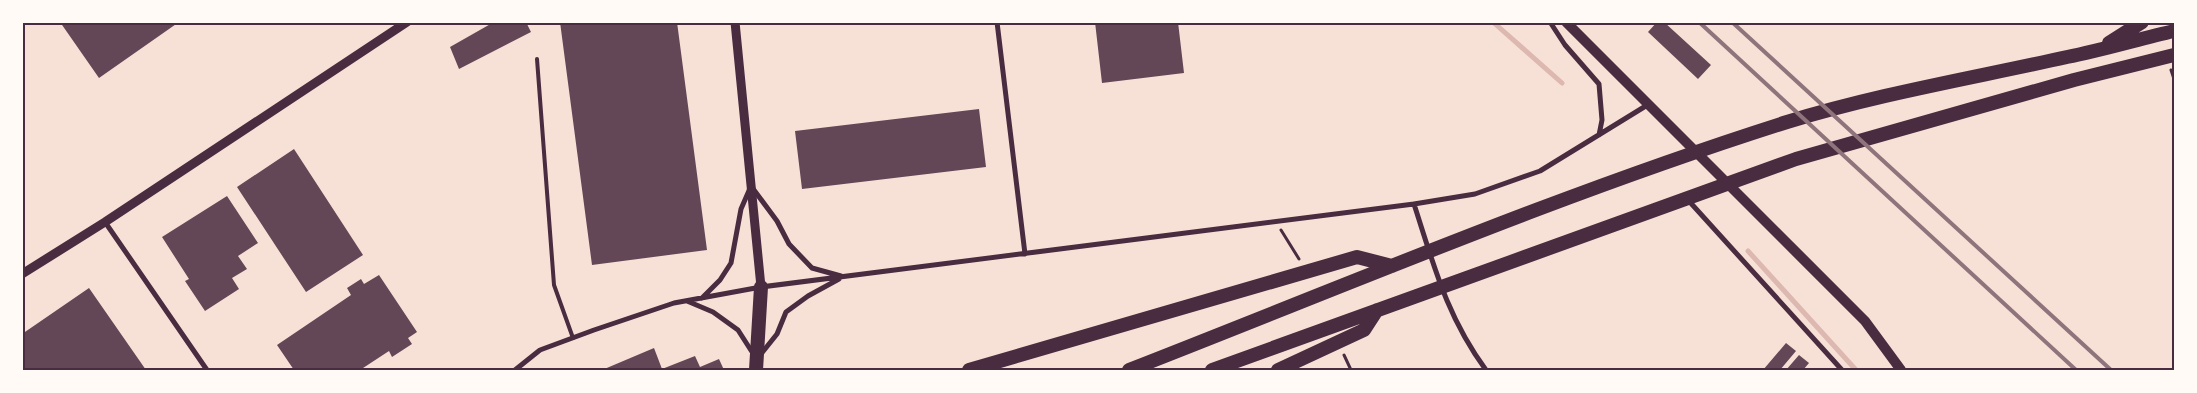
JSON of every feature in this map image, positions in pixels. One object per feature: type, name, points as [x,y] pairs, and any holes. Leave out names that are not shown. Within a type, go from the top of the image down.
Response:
[{"type":"highway","points":[[2098,50],[2142,22]]},
{"type":"highway","points":[[1129,370],[1473,233],[1645,168],[1789,121],[1880,96],[2098,50],[2174,31]]},
{"type":"highway","points":[[1212,370],[1796,159],[2074,80],[2174,55]]},
{"type":"highway","points":[[2138,64],[2174,61]]},
{"type":"highway","points":[[969,370],[1357,257],[1392,266]]},
{"type":"highway","points":[[758,368],[762,288]]},
{"type":"highway","points":[[1278,370],[1364,330],[1377,310]]},
{"type":"main road","points":[[1566,22],[1865,321],[1901,370]]},
{"type":"street","points":[[22,274],[105,222],[407,22]]},
{"type":"street","points":[[735,22],[762,288]]},
{"type":"street","points":[[997,22],[1024,254]]},
{"type":"street","points":[[1550,22],[1565,45],[1600,84],[1602,120],[1599,135]]},
{"type":"street","points":[[515,370],[540,350],[674,303],[762,288],[1414,204],[1475,194],[1530,174],[1649,104]]},
{"type":"street","points":[[751,186],[777,222],[789,244],[812,268],[844,277]]},
{"type":"street","points":[[702,298],[720,280],[731,263],[741,209],[751,186]]},
{"type":"street","points":[[1687,199],[1842,370]]},
{"type":"street","points":[[1414,204],[1443,295],[1467,344],[1486,370]]},
{"type":"street","points":[[105,222],[206,370]]},
{"type":"street","points":[[758,368],[786,312],[808,296],[844,277]]},
{"type":"street","points":[[686,301],[713,312],[738,330],[758,368]]},
{"type":"lane","points":[[537,59],[554,285],[573,338]]},
{"type":"building","points":[[60,22],[179,22],[99,78]]},
{"type":"building","points":[[494,22],[526,22],[531,32],[459,69],[450,47]]},
{"type":"building","points":[[560,22],[677,22],[707,250],[592,265]]},
{"type":"building","points":[[1095,22],[1178,22],[1184,73],[1102,83]]},
{"type":"building","points":[[1657,22],[1664,22],[1711,65],[1698,79],[1648,32]]},
{"type":"building","points":[[979,109],[986,167],[802,189],[795,131]]},
{"type":"building","points":[[294,149],[363,255],[306,292],[237,187]]},
{"type":"building","points":[[227,196],[258,243],[238,256],[247,269],[232,278],[239,289],[205,311],[185,281],[189,279],[162,237]]},
{"type":"building","points":[[379,275],[417,332],[408,338],[412,344],[392,357],[389,351],[360,370],[294,370],[277,345],[351,295],[347,288],[361,279],[364,284]]},
{"type":"building","points":[[89,288],[146,370],[22,370],[22,334]]},
{"type":"building","points":[[1786,343],[1796,351],[1780,370],[1763,370]]},
{"type":"building","points":[[654,348],[662,369],[695,356],[700,367],[719,359],[724,370],[602,370]]},
{"type":"building","points":[[1799,355],[1809,363],[1803,370],[1786,370]]},
{"type":"waterway","points":[[1493,22],[1562,83]]},
{"type":"waterway","points":[[1748,251],[1856,370]]},
{"type":"railway","points":[[1699,22],[2076,370]]},
{"type":"railway","points":[[1732,22],[2111,370]]}]
